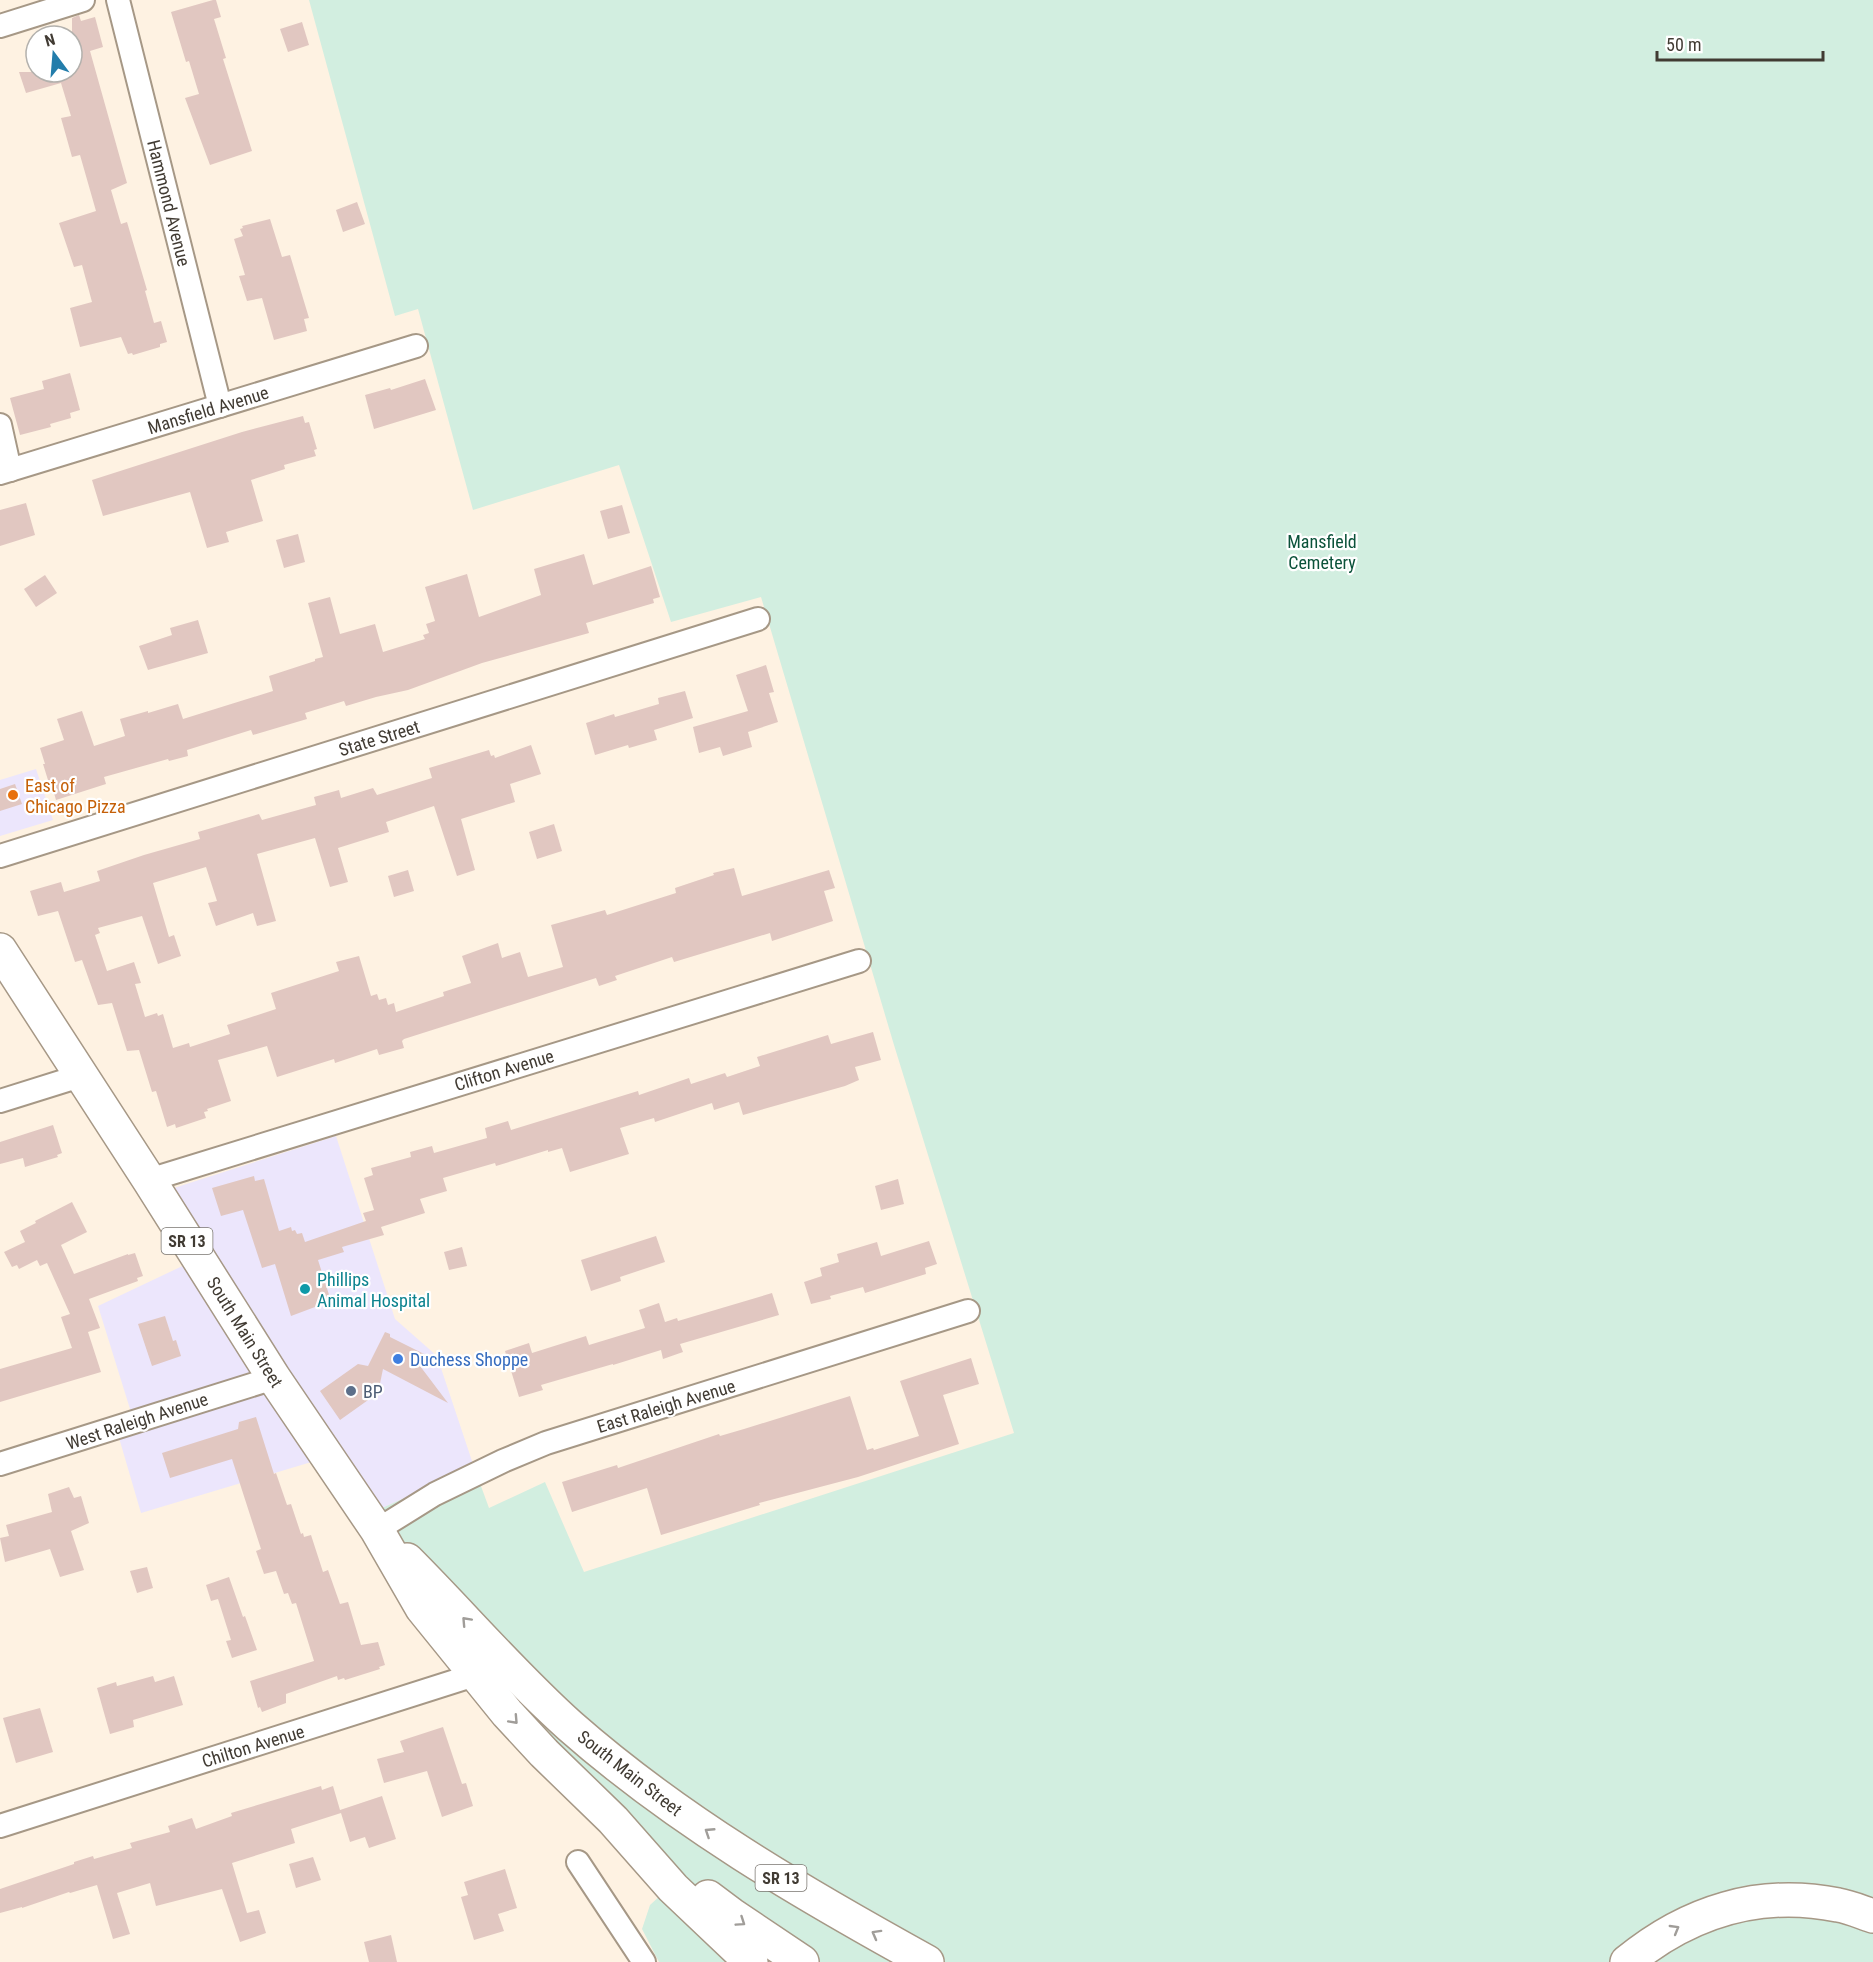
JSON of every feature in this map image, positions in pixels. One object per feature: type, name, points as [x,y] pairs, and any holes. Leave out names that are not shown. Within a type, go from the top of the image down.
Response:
[{"type":"highway","name":"South Main Street","points":[[0,950],[274,1378],[377,1530],[422,1608],[491,1670],[572,1727],[688,1819],[795,1886],[927,1962]]},
{"type":"highway","name":"South Main Street","points":[[491,1670],[507,1713],[544,1753],[613,1820]]},
{"type":"highway","points":[[613,1820],[673,1888],[751,1962]]},
{"type":"highway","name":"SR 13","points":[[613,1820],[732,1915],[802,1962]]},
{"type":"highway","points":[[1627,1962],[1650,1943],[1686,1922],[1718,1910],[1756,1901],[1809,1901],[1839,1905],[1873,1916]]},
{"type":"street","points":[[0,26],[83,0]]},
{"type":"street","name":"Hammond Avenue","points":[[118,0],[220,406]]},
{"type":"street","name":"Mansfield Avenue","points":[[5,472],[417,346]]},
{"type":"street","points":[[0,425],[5,472]]},
{"type":"street","name":"State Street","points":[[0,856],[758,619]]},
{"type":"street","name":"Clifton Avenue","points":[[149,1180],[860,961]]},
{"type":"street","points":[[0,1101],[80,1076]]},
{"type":"street","name":"East Raleigh Avenue","points":[[377,1530],[435,1494],[546,1443],[968,1311]]},
{"type":"street","name":"West Raleigh Avenue","points":[[0,1464],[274,1378]]},
{"type":"street","name":"Chilton Avenue","points":[[0,1826],[491,1670]]},
{"type":"street","points":[[578,1862],[644,1962]]},
{"type":"shaded area","points":[[36,769],[53,820],[0,836],[0,780]]},
{"type":"shaded area","points":[[336,1136],[395,1319],[437,1356],[474,1467],[353,1521],[318,1460],[141,1513],[117,1431],[135,1425],[98,1306],[193,1261],[152,1195]]},
{"type":"green space","name":"Mansfield Cemetery","points":[[309,0],[1873,0],[1873,1962],[659,1962],[642,1929],[650,1905],[662,1894],[353,1521],[474,1467],[489,1508],[545,1482],[584,1572],[1014,1433],[894,1045],[761,597],[671,622],[619,465],[473,510],[418,309],[395,316]]},
{"type":"building","points":[[216,0],[221,17],[214,19],[226,58],[223,59],[252,151],[210,165],[185,98],[199,94],[189,61],[186,62],[171,12]]},
{"type":"building","points":[[79,15],[81,21],[95,17],[103,47],[90,51],[127,183],[111,190],[121,224],[127,222],[154,323],[161,321],[167,342],[160,344],[160,347],[133,355],[128,354],[121,337],[80,347],[70,308],[92,302],[82,265],[74,267],[59,223],[96,211],[80,155],[72,157],[61,118],[71,116],[61,84],[84,84],[84,24],[72,24],[72,18]]},
{"type":"building","points":[[302,22],[309,45],[288,52],[280,29]]},
{"type":"building","points":[[19,72],[24,72],[24,84],[58,84],[26,93]]},
{"type":"building","points":[[357,202],[365,224],[343,232],[336,210]]},
{"type":"building","points":[[270,219],[282,257],[290,255],[309,318],[304,319],[307,331],[274,340],[262,298],[247,301],[239,276],[245,275],[234,239],[243,236],[240,229],[243,228],[242,226]]},
{"type":"building","points":[[70,373],[80,410],[70,413],[71,418],[50,424],[51,427],[20,435],[10,398],[44,389],[42,381]]},
{"type":"building","points":[[425,379],[436,410],[374,429],[365,395],[390,388],[391,390]]},
{"type":"building","points":[[303,416],[305,423],[309,422],[317,449],[314,450],[316,456],[284,465],[285,469],[251,480],[263,521],[226,532],[229,542],[207,548],[190,492],[103,516],[92,480],[242,432]]},
{"type":"building","points":[[26,503],[35,535],[0,546],[0,510]]},
{"type":"building","points":[[622,505],[630,533],[608,539],[600,511]]},
{"type":"building","points":[[298,534],[305,562],[284,568],[276,540]]},
{"type":"building","points":[[584,554],[593,585],[651,566],[660,597],[653,599],[654,603],[586,623],[589,633],[482,663],[408,690],[346,706],[344,701],[305,713],[307,719],[253,735],[251,730],[187,750],[188,756],[169,761],[168,759],[104,777],[106,784],[56,800],[52,793],[40,748],[64,740],[57,719],[82,711],[94,746],[125,736],[120,719],[178,704],[183,719],[273,691],[269,676],[323,657],[308,603],[330,597],[340,634],[375,624],[383,652],[425,639],[423,635],[429,633],[426,624],[435,621],[425,587],[467,574],[479,617],[541,595],[534,569]]},
{"type":"building","points":[[45,575],[57,593],[36,607],[24,589]]},
{"type":"building","points":[[198,620],[208,653],[148,670],[139,646],[172,635],[170,628]]},
{"type":"building","points":[[766,665],[774,692],[769,693],[778,722],[748,732],[752,747],[723,756],[720,747],[699,753],[693,727],[748,711],[736,675]]},
{"type":"building","points":[[685,691],[693,718],[654,730],[657,740],[629,748],[628,745],[595,755],[586,723],[659,704],[658,698]]},
{"type":"building","points":[[531,745],[541,774],[510,784],[515,802],[461,819],[475,870],[457,876],[434,806],[386,822],[389,832],[338,848],[348,882],[330,887],[315,838],[257,854],[276,921],[257,926],[253,913],[216,926],[208,903],[217,901],[206,867],[153,883],[169,937],[174,935],[181,956],[158,964],[142,916],[98,928],[100,933],[95,935],[107,971],[134,962],[141,983],[135,984],[145,1017],[157,1013],[158,1016],[163,1014],[173,1048],[189,1043],[190,1047],[230,1034],[227,1025],[276,1009],[271,993],[339,971],[336,962],[359,956],[371,996],[377,994],[379,1000],[386,998],[388,1005],[394,1003],[396,1012],[444,996],[443,992],[471,983],[462,956],[498,943],[502,958],[520,952],[528,977],[563,967],[551,925],[605,910],[607,915],[676,893],[675,888],[714,875],[713,873],[734,868],[742,896],[829,870],[835,888],[824,891],[833,921],[772,941],[770,933],[674,962],[672,957],[615,976],[617,980],[599,986],[596,978],[404,1039],[402,1041],[404,1048],[379,1055],[377,1049],[335,1063],[334,1059],[277,1077],[267,1046],[218,1060],[231,1101],[207,1109],[208,1111],[204,1112],[206,1118],[176,1128],[175,1124],[167,1127],[156,1091],[152,1092],[139,1050],[127,1051],[112,1003],[98,1005],[82,960],[75,962],[58,911],[38,916],[30,891],[61,882],[64,892],[100,881],[97,871],[200,839],[198,832],[259,814],[262,820],[316,805],[314,797],[339,790],[341,798],[373,788],[377,795],[432,778],[429,768],[489,750],[491,756],[494,755],[495,758]]},
{"type":"building","name":"East of Chicago Pizza","points":[[15,784],[22,804],[0,811],[0,789]]},
{"type":"building","points":[[554,824],[562,851],[537,859],[529,832]]},
{"type":"building","points":[[408,870],[414,891],[394,897],[388,876]]},
{"type":"building","points":[[873,1032],[881,1060],[855,1067],[859,1080],[845,1086],[743,1115],[739,1102],[714,1110],[712,1103],[655,1122],[654,1118],[620,1128],[629,1154],[570,1172],[562,1148],[496,1166],[495,1163],[443,1178],[447,1191],[420,1199],[425,1213],[381,1227],[384,1235],[342,1247],[344,1252],[318,1260],[331,1301],[291,1316],[275,1264],[262,1268],[243,1210],[221,1216],[212,1188],[254,1176],[255,1181],[264,1179],[279,1231],[291,1227],[292,1231],[295,1230],[297,1234],[302,1233],[305,1242],[366,1221],[363,1213],[374,1210],[364,1178],[373,1175],[371,1168],[411,1157],[410,1152],[432,1146],[434,1153],[487,1138],[485,1128],[508,1121],[511,1130],[638,1091],[639,1095],[689,1078],[691,1084],[725,1073],[727,1077],[760,1066],[757,1057],[828,1035],[831,1044]]},
{"type":"building","points":[[53,1125],[62,1153],[57,1155],[58,1157],[25,1167],[23,1158],[0,1164],[0,1142]]},
{"type":"building","points":[[898,1179],[904,1204],[881,1210],[875,1186]]},
{"type":"building","points":[[72,1202],[87,1232],[61,1245],[74,1274],[135,1253],[143,1276],[137,1278],[138,1281],[89,1299],[100,1328],[88,1332],[101,1372],[0,1402],[0,1369],[72,1348],[61,1317],[70,1314],[47,1263],[40,1266],[37,1260],[19,1269],[17,1265],[12,1267],[4,1252],[25,1242],[20,1231]]},
{"type":"building","points":[[656,1236],[665,1262],[620,1277],[621,1281],[591,1291],[581,1260]]},
{"type":"building","points":[[929,1241],[937,1264],[925,1268],[926,1274],[865,1293],[863,1287],[811,1304],[804,1282],[822,1276],[820,1268],[839,1262],[837,1254],[877,1242],[881,1256]]},
{"type":"building","points":[[462,1247],[467,1266],[449,1270],[444,1252]]},
{"type":"building","points":[[772,1293],[779,1315],[680,1344],[683,1352],[663,1359],[661,1350],[541,1385],[543,1390],[519,1397],[505,1351],[529,1343],[532,1353],[586,1336],[589,1345],[645,1328],[639,1310],[659,1303],[665,1322],[677,1318],[678,1321]]},
{"type":"building","points":[[165,1316],[173,1341],[176,1340],[181,1356],[152,1366],[138,1324]]},
{"type":"building","points":[[385,1332],[390,1334],[390,1337],[426,1355],[420,1366],[448,1403],[383,1369],[378,1393],[340,1420],[320,1391],[358,1364],[368,1366]]},
{"type":"building","points":[[971,1358],[979,1384],[943,1395],[959,1444],[858,1477],[759,1503],[760,1505],[661,1535],[647,1488],[572,1512],[562,1482],[617,1465],[618,1468],[719,1434],[720,1436],[850,1396],[867,1450],[873,1448],[874,1450],[919,1436],[900,1381]]},
{"type":"building","points":[[256,1417],[274,1474],[276,1473],[287,1505],[291,1504],[301,1534],[303,1533],[304,1537],[311,1535],[323,1572],[328,1570],[340,1604],[348,1602],[361,1645],[378,1642],[385,1665],[379,1667],[380,1669],[345,1680],[344,1678],[338,1680],[337,1676],[286,1694],[286,1703],[262,1712],[260,1707],[258,1708],[250,1681],[314,1661],[296,1603],[292,1604],[288,1593],[284,1594],[276,1571],[264,1574],[256,1551],[261,1549],[232,1459],[170,1478],[162,1453],[238,1429],[239,1422]]},
{"type":"building","points":[[69,1487],[74,1498],[81,1496],[89,1523],[71,1531],[84,1570],[60,1577],[50,1549],[5,1562],[0,1538],[9,1536],[6,1525],[52,1512],[48,1494]]},
{"type":"building","points":[[147,1567],[153,1588],[137,1593],[130,1571]]},
{"type":"building","points":[[229,1577],[257,1650],[232,1658],[226,1641],[231,1640],[218,1599],[211,1601],[206,1585]]},
{"type":"building","points":[[153,1676],[155,1682],[174,1676],[183,1705],[133,1720],[134,1727],[110,1734],[97,1688],[116,1682],[117,1686]]},
{"type":"building","points":[[40,1708],[53,1752],[16,1763],[3,1718]]},
{"type":"building","points":[[443,1727],[462,1784],[466,1783],[473,1806],[442,1817],[427,1771],[384,1783],[377,1759],[404,1752],[400,1741]]},
{"type":"building","points":[[321,1786],[322,1790],[333,1786],[340,1810],[382,1796],[396,1839],[369,1848],[365,1837],[350,1842],[341,1813],[291,1829],[295,1843],[232,1863],[247,1913],[259,1910],[266,1933],[240,1942],[222,1889],[156,1906],[150,1883],[117,1893],[130,1934],[113,1939],[97,1885],[0,1913],[0,1889],[93,1856],[94,1859],[132,1848],[130,1843],[170,1832],[168,1826],[192,1818],[196,1829],[232,1816],[231,1813]]},
{"type":"building","points":[[313,1857],[321,1880],[296,1888],[289,1864]]},
{"type":"building","points":[[505,1869],[517,1908],[498,1914],[504,1931],[474,1940],[461,1897],[468,1895],[464,1882]]},
{"type":"building","points":[[391,1935],[397,1962],[369,1962],[364,1942]]},
{"type":"place","name":"East of Chicago Pizza","points":[[13,795]]},
{"type":"place","name":"Phillips Animal Hospital","points":[[305,1289]]},
{"type":"place","name":"Duchess Shoppe","points":[[398,1359]]},
{"type":"place","name":"BP","points":[[351,1391]]}]
